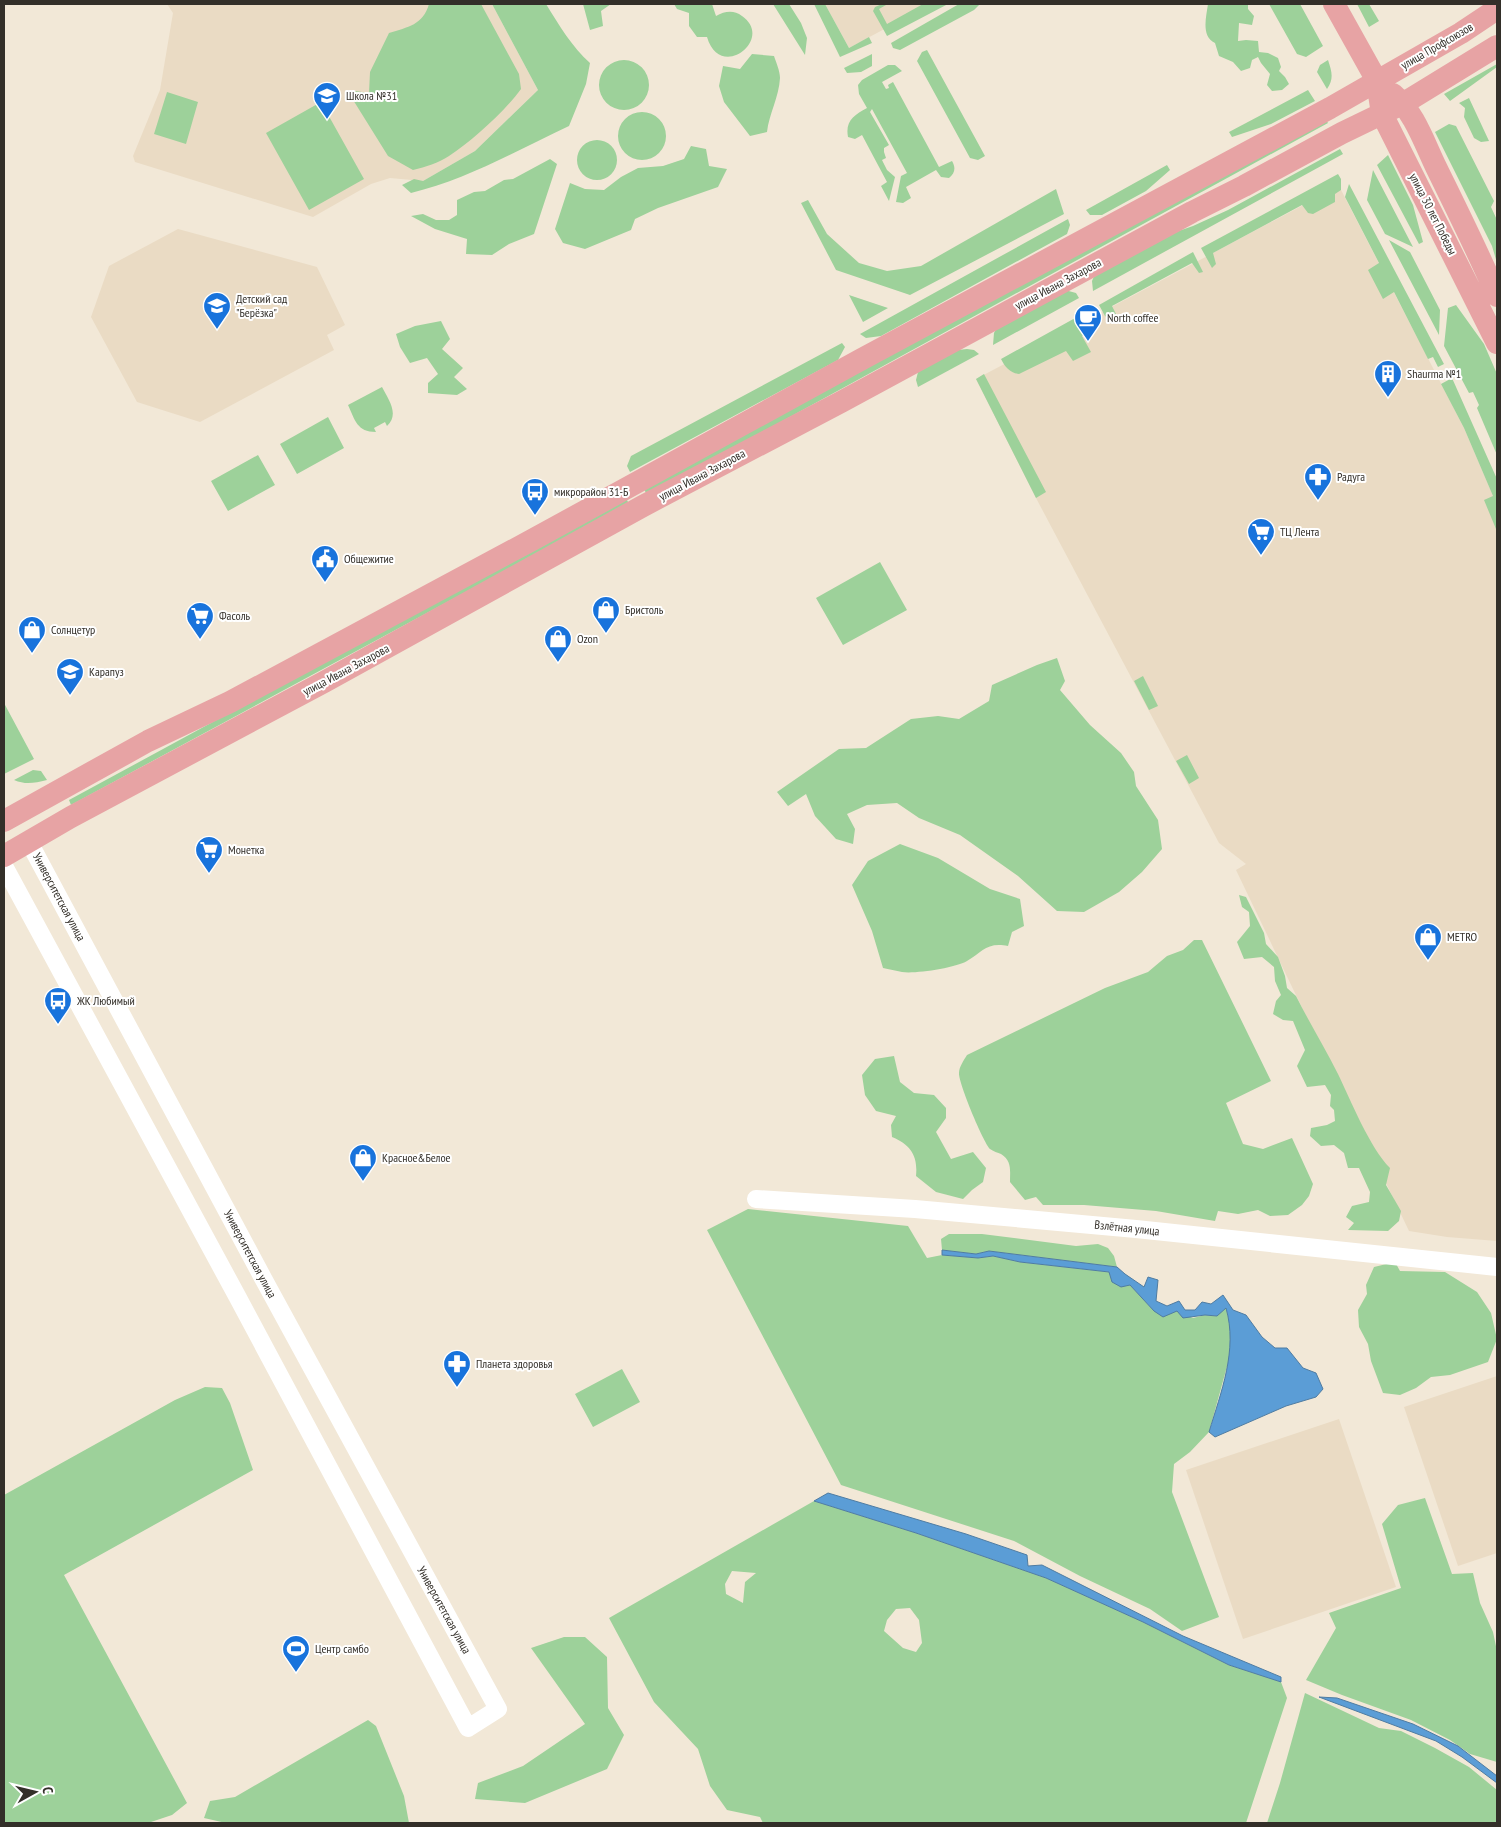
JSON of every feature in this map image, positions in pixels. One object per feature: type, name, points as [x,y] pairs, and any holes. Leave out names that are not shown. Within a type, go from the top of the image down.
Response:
[{"type":"main road","name":"улица 30 лет Победы","points":[[1334,4],[1377,81],[1382,114],[1497,343]]},
{"type":"main road","name":"улица Профсоюзов","points":[[1377,81],[1461,33],[1497,9]]},
{"type":"main road","points":[[1404,103],[1497,46]]},
{"type":"main road","name":"улица 30 лет Победы","points":[[1377,81],[1404,103],[1480,255],[1497,296]]},
{"type":"main road","name":"улица Ивана Захарова","points":[[7,812],[230,702],[1377,81]]},
{"type":"main road","name":"улица Ивана Захарова","points":[[4,856],[71,817],[324,682],[643,506],[842,402],[1192,212],[1342,133],[1404,103]]},
{"type":"main road","name":"Университетская улица","points":[[7,812],[29,842]]},
{"type":"street","name":"Университетская улица","points":[[4,866],[468,1728],[498,1709],[264,1280],[29,842]]},
{"type":"street","name":"Взлётная улица","points":[[756,1199],[915,1209],[1136,1229],[1497,1267]]},
{"type":"shaded area","name":"Школа №31","points":[[167,4],[492,4],[538,90],[475,151],[423,181],[390,178],[371,184],[313,217],[135,162],[133,156],[160,90],[173,13]]},
{"type":"shaded area","points":[[825,4],[931,4],[849,48]]},
{"type":"shaded area","points":[[1339,186],[1464,428],[1497,505],[1497,1241],[1447,1237],[1409,1231],[1236,870],[1246,864],[1219,843],[1036,498],[976,379]]},
{"type":"shaded area","name":"Детский сад \"Берёзка\"","points":[[178,229],[317,267],[345,325],[327,335],[334,350],[200,422],[137,402],[91,317],[109,266]]},
{"type":"shaded area","points":[[1497,1376],[1497,1553],[1458,1566],[1404,1407]]},
{"type":"shaded area","points":[[1339,1419],[1396,1587],[1243,1639],[1186,1470]]},
{"type":"green space","points":[[429,4],[481,4],[519,74],[521,89],[497,116],[458,150],[436,163],[413,170],[388,156],[350,95],[355,91],[369,93],[370,72],[389,33],[419,21]]},
{"type":"green space","points":[[492,4],[546,4],[572,43],[590,63],[586,84],[569,126],[472,172],[411,193],[402,185],[414,179],[423,181],[475,151],[538,90]]},
{"type":"green space","points":[[583,4],[611,4],[601,11],[603,26],[590,30]]},
{"type":"green space","points":[[674,4],[712,4],[716,16],[729,12],[739,14],[751,25],[752,35],[749,45],[742,52],[732,56],[723,56],[714,50],[707,37],[697,37],[689,26],[689,13],[677,9]]},
{"type":"green space","points":[[773,4],[789,4],[801,23],[807,38],[805,55]]},
{"type":"green space","points":[[814,4],[825,4],[849,48],[869,37],[872,43],[840,57]]},
{"type":"green space","points":[[882,4],[886,5],[879,9],[887,24],[923,4],[948,4],[887,36],[873,11],[875,7]]},
{"type":"green space","points":[[959,4],[980,4],[974,10],[900,50],[893,48],[891,43]]},
{"type":"green space","points":[[1208,4],[1248,4],[1248,9],[1254,16],[1252,25],[1239,23],[1238,41],[1258,41],[1259,52],[1268,53],[1278,58],[1281,67],[1279,71],[1289,84],[1282,90],[1272,91],[1267,85],[1270,74],[1258,57],[1252,60],[1250,68],[1241,71],[1233,62],[1219,56],[1215,43],[1206,31]]},
{"type":"green space","points":[[1269,4],[1300,4],[1323,46],[1306,57],[1297,54]]},
{"type":"green space","points":[[1357,4],[1369,4],[1379,21],[1369,27]]},
{"type":"green space","points":[[927,50],[985,156],[978,160],[970,158],[917,61],[922,52]]},
{"type":"green space","points":[[752,54],[774,56],[780,78],[767,132],[750,136],[724,102],[719,86],[723,66],[740,69]]},
{"type":"green space","points":[[872,54],[872,66],[861,72],[847,73],[844,68]]},
{"type":"green space","points":[[619,60],[629,60],[642,67],[649,80],[649,90],[642,103],[629,110],[619,110],[610,106],[603,99],[599,90],[599,80],[603,71],[610,64]]},
{"type":"green space","points":[[1328,60],[1332,75],[1327,89],[1317,72],[1320,65]]},
{"type":"green space","points":[[1497,64],[1497,67],[1450,101],[1444,94]]},
{"type":"green space","points":[[888,65],[895,65],[902,71],[882,82],[886,89],[893,82],[939,167],[952,161],[954,166],[954,172],[949,178],[941,177],[936,170],[906,187],[911,198],[903,203],[896,202],[901,176],[907,173],[872,109],[870,112],[889,145],[884,148],[886,158],[882,160],[887,170],[895,177],[889,201],[881,186],[887,182],[862,135],[855,139],[848,137],[847,131],[852,119],[867,108],[859,94],[858,85],[862,80]]},
{"type":"green space","points":[[1308,90],[1315,101],[1271,124],[1232,137],[1229,132]]},
{"type":"green space","points":[[167,92],[198,102],[186,144],[154,134]]},
{"type":"green space","points":[[1469,98],[1489,141],[1481,142],[1474,138],[1464,117],[1465,108],[1459,103]]},
{"type":"green space","points":[[321,102],[364,179],[309,210],[266,133]]},
{"type":"green space","points":[[637,112],[647,112],[656,116],[662,122],[665,127],[665,145],[656,156],[647,160],[637,160],[628,156],[622,150],[618,141],[618,131],[622,122],[628,116]]},
{"type":"green space","points":[[1324,117],[1328,123],[647,495],[644,489]]},
{"type":"green space","points":[[1449,124],[1456,126],[1494,201],[1491,207],[1497,220],[1497,263],[1492,246],[1435,132]]},
{"type":"green space","points":[[601,140],[608,143],[614,149],[617,160],[616,168],[608,177],[601,180],[593,180],[586,177],[578,168],[577,156],[580,149],[589,141]]},
{"type":"green space","points":[[691,146],[706,149],[709,166],[727,169],[718,187],[658,208],[635,219],[631,230],[585,249],[563,243],[555,229],[570,183],[585,189],[604,190],[621,177],[638,168],[663,166],[684,159]]},
{"type":"green space","points":[[1340,149],[1343,154],[1093,291],[1092,281],[1095,274],[1170,234],[1228,210]]},
{"type":"green space","points":[[1388,155],[1413,205],[1423,242],[1419,244],[1377,165]]},
{"type":"green space","points":[[550,159],[557,164],[534,234],[509,244],[492,255],[466,254],[467,239],[435,229],[411,216],[423,214],[436,220],[449,220],[457,215],[457,200],[474,192],[485,191],[504,180],[513,179]]},
{"type":"green space","points":[[1167,165],[1170,170],[1146,191],[1102,215],[1090,215],[1086,210]]},
{"type":"green space","points":[[1373,170],[1413,247],[1385,234],[1367,200]]},
{"type":"green space","points":[[1338,174],[1341,179],[1341,190],[1335,194],[1335,202],[1313,214],[1308,213],[1302,205],[1213,253],[1216,264],[1212,268],[1201,248]]},
{"type":"green space","points":[[1349,184],[1444,364],[1438,367],[1433,357],[1428,359],[1394,292],[1383,299],[1368,270],[1379,263],[1345,197]]},
{"type":"green space","points":[[1056,189],[1064,214],[910,295],[836,270],[801,203],[808,200],[827,234],[859,263],[887,271],[921,266]]},
{"type":"green space","points":[[1068,219],[1070,225],[1067,234],[881,336],[866,338],[860,334]]},
{"type":"green space","points":[[1389,240],[1410,252],[1440,310],[1439,335]]},
{"type":"green space","points":[[1193,252],[1203,272],[1199,273],[1192,263],[1112,306],[1118,318],[1109,319],[1105,316],[1099,305]]},
{"type":"green space","points":[[1065,290],[1076,293],[1079,298],[993,345],[994,333],[997,327]]},
{"type":"green space","points":[[849,295],[888,308],[863,322]]},
{"type":"green space","points":[[1456,305],[1484,344],[1497,374],[1497,455],[1477,408],[1479,405],[1473,392],[1469,393],[1444,346],[1448,308]]},
{"type":"green space","points":[[1086,312],[1095,328],[1082,336],[1091,352],[1073,361],[1066,351],[1019,374],[1010,371],[1001,359]]},
{"type":"green space","points":[[441,321],[450,339],[442,349],[463,368],[454,377],[467,389],[457,395],[428,393],[428,383],[438,374],[427,358],[410,363],[400,347],[396,334],[415,326]]},
{"type":"green space","points":[[842,343],[845,347],[838,360],[630,472],[627,466],[631,456]]},
{"type":"green space","points":[[958,350],[974,350],[979,354],[918,387],[916,380],[918,372]]},
{"type":"green space","points":[[984,374],[1046,492],[1036,498],[976,379]]},
{"type":"green space","points":[[1452,378],[1497,479],[1497,529],[1484,500],[1493,496],[1464,428],[1441,384]]},
{"type":"green space","points":[[382,387],[392,406],[393,417],[387,426],[385,422],[374,428],[376,432],[365,430],[355,420],[348,405]]},
{"type":"green space","points":[[328,417],[344,448],[297,474],[280,444]]},
{"type":"green space","points":[[258,455],[275,485],[228,511],[211,481]]},
{"type":"green space","points":[[626,498],[629,504],[71,805],[69,800]]},
{"type":"green space","points":[[880,562],[907,610],[843,645],[816,598]]},
{"type":"green space","points":[[1057,658],[1065,681],[1060,690],[1090,725],[1121,753],[1134,772],[1136,786],[1158,820],[1162,849],[1142,872],[1119,892],[1084,912],[1057,911],[1018,876],[960,835],[919,818],[897,803],[867,805],[847,814],[855,829],[853,844],[836,839],[815,816],[806,794],[788,806],[777,792],[839,749],[866,748],[911,719],[938,716],[959,719],[989,701],[992,685]]},
{"type":"green space","points":[[1143,676],[1158,706],[1149,710],[1134,681]]},
{"type":"green space","points":[[4,703],[34,759],[4,774]]},
{"type":"green space","points":[[1187,755],[1199,778],[1189,784],[1176,761]]},
{"type":"green space","points":[[33,770],[41,771],[47,780],[22,783],[14,780]]},
{"type":"green space","points":[[900,844],[938,858],[990,889],[1020,899],[1024,926],[1012,932],[1008,946],[995,945],[961,964],[916,972],[902,972],[883,968],[872,931],[852,885],[868,861]]},
{"type":"green space","points":[[1239,895],[1246,897],[1264,933],[1266,944],[1278,957],[1287,988],[1296,996],[1333,1064],[1368,1137],[1390,1168],[1386,1185],[1401,1211],[1399,1221],[1388,1231],[1348,1230],[1354,1223],[1346,1217],[1352,1206],[1369,1202],[1370,1192],[1359,1168],[1348,1168],[1344,1153],[1334,1145],[1321,1146],[1310,1136],[1311,1128],[1327,1125],[1335,1121],[1334,1110],[1330,1106],[1331,1095],[1325,1085],[1307,1087],[1297,1066],[1305,1050],[1293,1021],[1283,1020],[1273,1014],[1276,1001],[1281,995],[1275,981],[1274,967],[1262,957],[1244,959],[1237,942],[1250,926],[1249,912],[1242,907]]},
{"type":"green space","points":[[1194,940],[1202,940],[1271,1081],[1226,1103],[1243,1144],[1263,1149],[1292,1138],[1313,1184],[1309,1196],[1302,1205],[1288,1215],[1270,1216],[1258,1210],[1238,1214],[1218,1211],[1215,1221],[1156,1211],[1084,1205],[1043,1205],[1036,1197],[1025,1200],[1010,1182],[1010,1166],[1007,1160],[1001,1154],[990,1149],[971,1112],[962,1088],[959,1073],[967,1055],[1105,988],[1148,972],[1167,956],[1183,950]]},
{"type":"green space","points":[[894,1056],[900,1082],[914,1093],[934,1095],[946,1108],[946,1118],[936,1132],[951,1159],[973,1152],[986,1168],[983,1182],[963,1199],[936,1192],[916,1176],[916,1163],[912,1152],[899,1140],[892,1137],[891,1125],[896,1116],[876,1111],[865,1095],[862,1075],[875,1059]]},
{"type":"green space","points":[[748,1209],[908,1226],[927,1258],[942,1255],[978,1258],[993,1256],[1020,1262],[1109,1272],[1130,1285],[1154,1311],[1177,1311],[1193,1318],[1205,1315],[1216,1316],[1226,1308],[1231,1326],[1231,1352],[1209,1432],[1190,1452],[1174,1464],[1172,1492],[1219,1617],[1182,1631],[1150,1609],[1080,1576],[1014,1541],[841,1485],[707,1230]]},
{"type":"green space","points":[[949,1234],[982,1234],[1076,1246],[1098,1244],[1108,1248],[1114,1256],[1117,1267],[989,1251],[976,1254],[942,1250],[941,1239]]},
{"type":"green space","points":[[1395,1262],[1400,1271],[1445,1272],[1477,1292],[1491,1313],[1497,1339],[1488,1362],[1450,1375],[1431,1377],[1416,1388],[1400,1395],[1383,1393],[1371,1361],[1368,1344],[1359,1327],[1358,1310],[1367,1294],[1366,1285],[1374,1267]]},
{"type":"green space","points":[[622,1369],[640,1402],[593,1427],[575,1394]]},
{"type":"green space","points":[[205,1387],[222,1388],[230,1403],[253,1470],[64,1575],[187,1803],[172,1815],[148,1823],[4,1823],[4,1495],[175,1400]]},
{"type":"green space","points":[[1425,1498],[1452,1574],[1473,1573],[1480,1603],[1493,1632],[1497,1651],[1497,1762],[1470,1754],[1450,1740],[1411,1720],[1306,1680],[1336,1628],[1329,1613],[1401,1588],[1382,1524],[1398,1505]]},
{"type":"green space","points":[[814,1501],[916,1533],[1046,1578],[1143,1622],[1229,1665],[1281,1682],[1287,1698],[1246,1823],[763,1823],[760,1817],[727,1810],[710,1786],[698,1749],[654,1702],[609,1618]],"holes":[[[732,1571],[756,1573],[745,1582],[743,1603],[726,1594],[725,1584]],[[910,1608],[919,1620],[922,1643],[916,1652],[903,1648],[884,1631],[887,1620],[896,1609]]]},
{"type":"green space","points":[[564,1637],[585,1637],[607,1657],[608,1708],[624,1735],[607,1769],[525,1803],[475,1799],[478,1783],[523,1766],[585,1724],[531,1648]]},
{"type":"green space","points":[[1305,1693],[1379,1728],[1401,1731],[1469,1767],[1497,1790],[1497,1823],[1267,1823]]},
{"type":"green space","points":[[368,1720],[376,1726],[404,1796],[409,1823],[226,1823],[204,1818],[210,1801],[235,1797]]},
{"type":"water","points":[[942,1250],[976,1254],[989,1251],[1117,1267],[1144,1287],[1148,1277],[1158,1280],[1156,1301],[1167,1306],[1179,1301],[1185,1310],[1195,1310],[1202,1302],[1211,1304],[1223,1295],[1233,1310],[1246,1315],[1262,1337],[1275,1348],[1287,1348],[1303,1368],[1316,1373],[1323,1389],[1316,1397],[1286,1406],[1215,1437],[1209,1432],[1223,1386],[1229,1355],[1230,1339],[1226,1308],[1217,1316],[1205,1315],[1183,1318],[1177,1311],[1163,1317],[1154,1311],[1130,1285],[1121,1287],[1112,1282],[1109,1272],[1020,1262],[993,1256],[978,1258],[942,1255]]},
{"type":"water","points":[[828,1493],[966,1534],[1027,1555],[1028,1566],[1042,1565],[1183,1636],[1281,1677],[1281,1682],[1229,1665],[1143,1622],[1046,1578],[916,1533],[814,1501]]},
{"type":"water","points":[[1319,1697],[1337,1698],[1413,1724],[1458,1746],[1497,1776],[1497,1783],[1462,1757],[1436,1741]]},
{"type":"place","name":"Школа №31","points":[[327,120]]},
{"type":"place","name":"Детский сад \"Берёзка\"","points":[[217,330]]},
{"type":"place","name":"North coffee","points":[[1088,342]]},
{"type":"place","name":"Shaurma №1","points":[[1388,398]]},
{"type":"place","name":"Радуга","points":[[1318,501]]},
{"type":"place","name":"микрорайон 31-Б","points":[[535,516]]},
{"type":"place","name":"ТЦ Лента","points":[[1261,556]]},
{"type":"place","name":"Общежитие","points":[[325,583]]},
{"type":"place","name":"Бристоль","points":[[606,634]]},
{"type":"place","name":"Фасоль","points":[[200,640]]},
{"type":"place","name":"Солнцетур","points":[[32,654]]},
{"type":"place","name":"Ozon","points":[[558,663]]},
{"type":"place","name":"Карапуз","points":[[70,696]]},
{"type":"place","name":"Монетка","points":[[209,874]]},
{"type":"place","name":"METRO","points":[[1428,961]]},
{"type":"place","name":"ЖК Любимый","points":[[58,1025]]},
{"type":"place","name":"Красное&Белое","points":[[363,1182]]},
{"type":"place","name":"Планета здоровья","points":[[457,1388]]},
{"type":"place","name":"Центр самбо","points":[[296,1673]]}]
